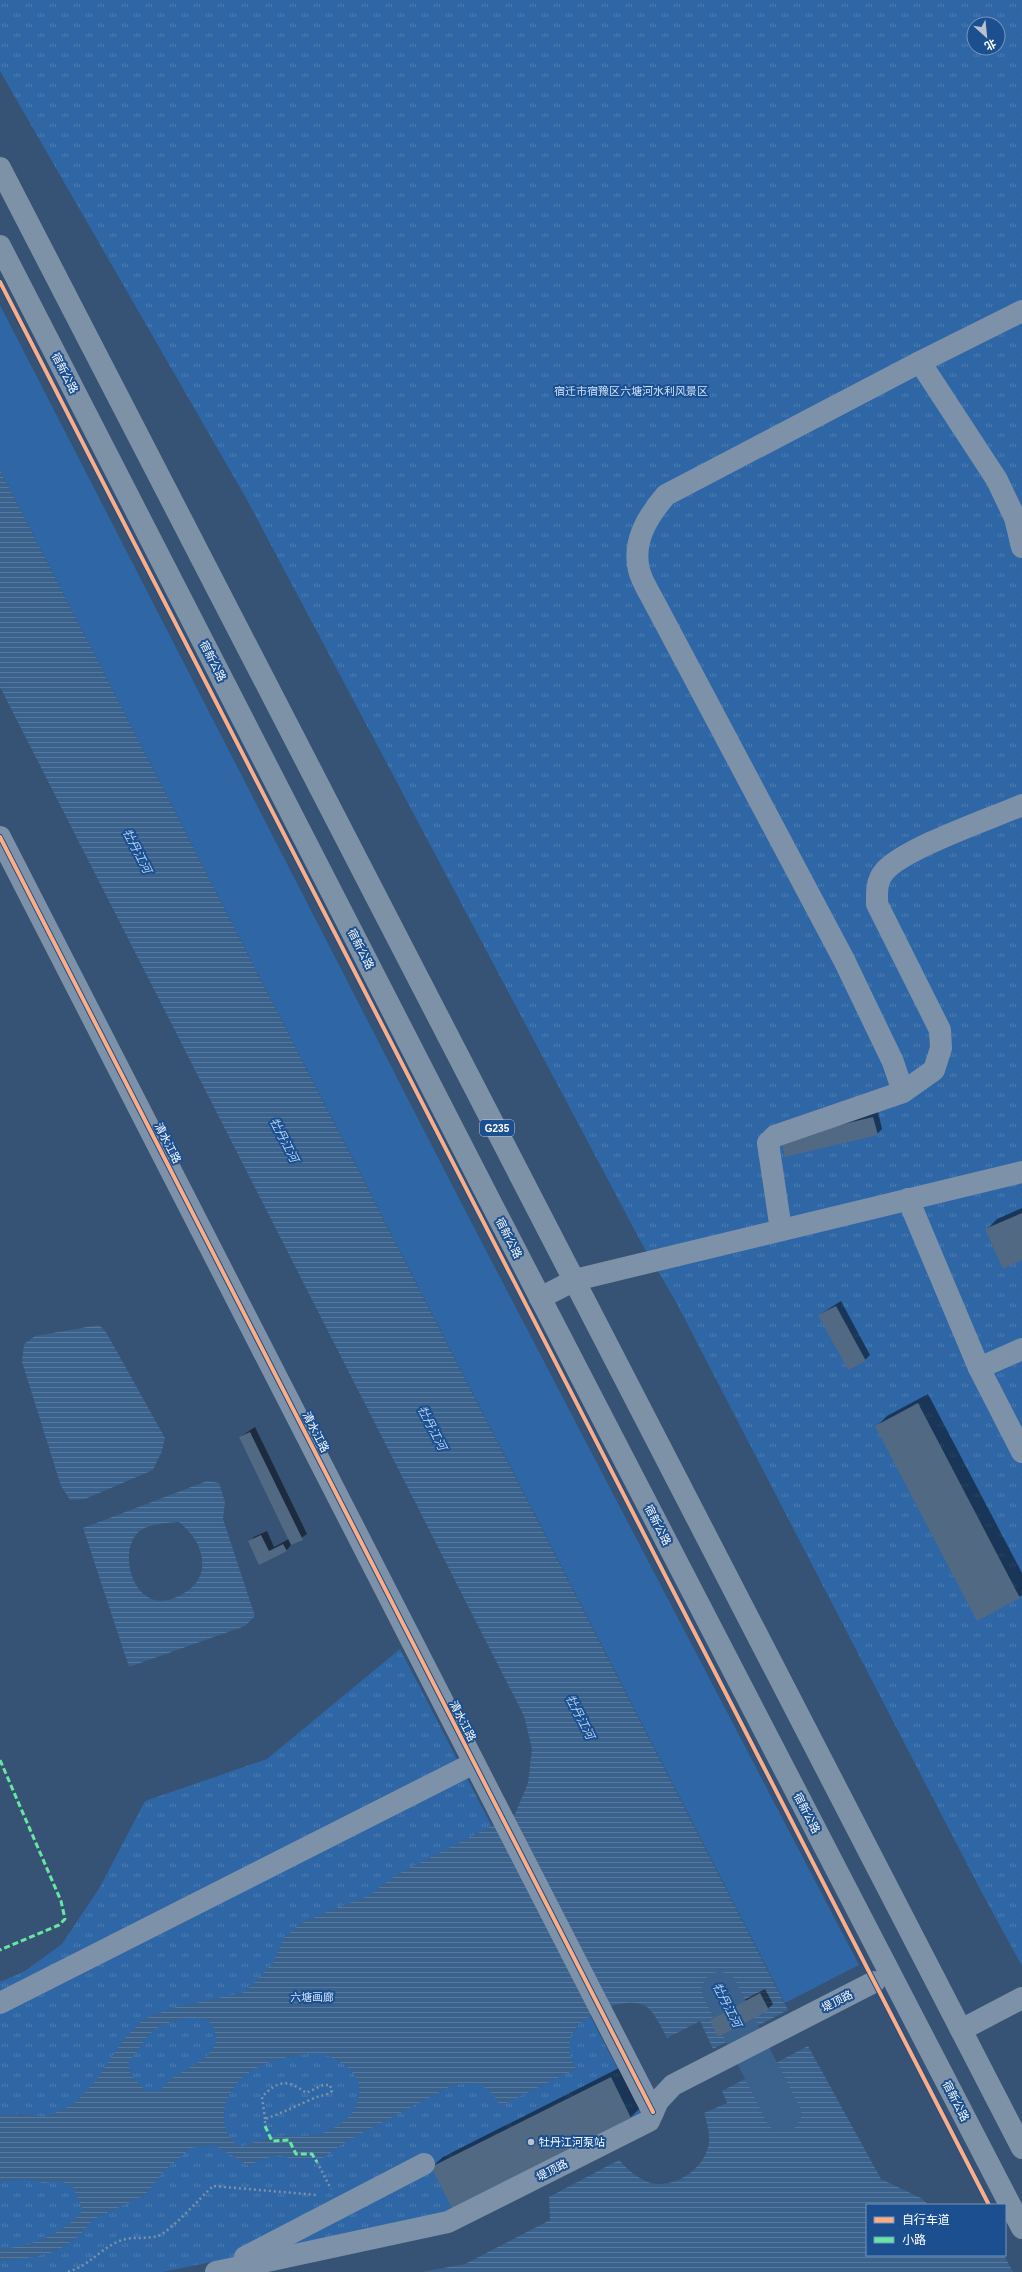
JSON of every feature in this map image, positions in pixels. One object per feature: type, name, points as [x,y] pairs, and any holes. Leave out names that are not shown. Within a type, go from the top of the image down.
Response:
[{"type":"highway","name":"G235","points":[[0,168],[1022,2148]]},
{"type":"highway","name":"宿新公路","points":[[0,246],[540,1298],[1022,2228]]},
{"type":"street","points":[[903,1092],[894,1062],[844,960],[652,598],[639,571],[637,545],[653,509],[666,495],[920,362],[1022,311]]},
{"type":"street","points":[[920,362],[997,480],[1015,518],[1022,547]]},
{"type":"street","points":[[781,1230],[768,1143],[775,1136],[903,1092],[934,1070],[940,1048],[940,1030],[877,904],[877,887],[883,872],[901,857],[1022,805]]},
{"type":"street","name":"清水江路","points":[[0,837],[653,2112]]},
{"type":"street","points":[[540,1298],[575,1280],[1022,1172]]},
{"type":"street","points":[[908,1200],[979,1368],[1022,1452]]},
{"type":"street","points":[[979,1368],[1022,1349]]},
{"type":"street","points":[[0,2002],[474,1763]]},
{"type":"street","name":"堤顶路","points":[[216,2272],[448,2222],[649,2121],[658,2101],[673,2085],[874,1982]]},
{"type":"street","points":[[961,2030],[1022,1998]]},
{"type":"street","points":[[213,2272],[266,2247],[338,2202],[424,2164]]},
{"type":"path","points":[[265,2119],[289,2111],[313,2098],[324,2097],[332,2091],[330,2085],[323,2085],[306,2093],[297,2086],[288,2083],[278,2084],[262,2097],[265,2126]]},
{"type":"path","points":[[317,2162],[338,2202]]},
{"type":"path","points":[[68,2272],[92,2261],[117,2242],[131,2237],[159,2235],[169,2228],[212,2186],[338,2202]]},
{"type":"green space","name":"宿迁市宿豫区六塘河水利风景区","points":[[0,0],[1022,0],[1022,1966],[981,1891],[676,1302],[641,1242],[246,498],[0,71]]},
{"type":"green space","points":[[0,305],[467,1214],[859,1965],[785,2003],[0,470]]},
{"type":"green space","name":"六塘画廊","points":[[400,1649],[641,2114],[442,2214],[163,2272],[0,2272],[0,1982],[25,1971],[62,1944],[100,1887],[145,1801],[267,1759]]},
{"type":"water","points":[[0,470],[788,2010],[713,2049],[700,2021],[667,2038],[656,2017],[647,2007],[638,2003],[627,2003],[602,2009],[581,2023],[574,2031],[570,2040],[569,2048],[571,2059],[576,2069],[500,2106],[491,2092],[479,2085],[465,2084],[449,2087],[347,2141],[323,2158],[295,2159],[276,2155],[248,2165],[214,2145],[191,2148],[164,2171],[145,2195],[94,2219],[79,2236],[57,2251],[34,2257],[0,2261],[0,2249],[11,2248],[46,2238],[66,2226],[83,2210],[73,2187],[61,2181],[44,2183],[24,2179],[0,2182],[0,2115],[21,2114],[46,2117],[74,2104],[96,2080],[124,2039],[144,2019],[173,2008],[245,1992],[273,1963],[284,1938],[300,1924],[368,1896],[396,1875],[515,1814],[528,1783],[532,1749],[524,1716],[0,687]],"holes":[[[188,2018],[200,2018],[210,2022],[214,2029],[216,2038],[215,2045],[205,2058],[174,2077],[158,2092],[147,2092],[131,2075],[128,2063],[147,2037],[158,2027]],[[319,2053],[344,2064],[357,2079],[359,2086],[357,2104],[353,2112],[347,2118],[332,2129],[324,2133],[311,2136],[276,2136],[262,2139],[240,2147],[231,2139],[226,2129],[224,2118],[225,2108],[228,2097],[242,2078],[251,2071],[275,2060]]]},
{"type":"water","points":[[99,1325],[106,1332],[165,1438],[162,1451],[153,1470],[85,1499],[70,1500],[61,1486],[22,1362],[24,1344],[35,1336]]},
{"type":"water","points":[[207,1481],[219,1483],[225,1502],[223,1519],[255,1616],[245,1626],[129,1667],[83,1528]],"holes":[[[179,1522],[193,1537],[200,1549],[202,1562],[200,1577],[193,1586],[184,1593],[167,1600],[152,1599],[141,1592],[134,1580],[130,1566],[129,1552],[133,1539],[141,1530],[146,1528],[164,1523]]]},
{"type":"water","points":[[808,2046],[881,2179],[921,2198],[928,2204],[866,2204],[866,2256],[1006,2256],[1022,2272],[422,2272],[465,2264],[550,2220],[549,2197],[619,2160],[632,2173],[648,2182],[665,2184],[682,2178],[697,2167],[706,2153],[709,2138],[704,2113],[727,2103],[722,2091]]},
{"type":"pier","points":[[1022,2223],[1022,2272],[1013,2272],[1005,2256],[1006,2256],[1006,2230]]},
{"type":"building","points":[[873,1117],[878,1135],[785,1157],[781,1139]]},
{"type":"building","points":[[1022,1213],[1022,1260],[1003,1269],[985,1229]]},
{"type":"building","points":[[836,1306],[866,1361],[848,1370],[818,1315]]},
{"type":"building","points":[[918,1403],[1020,1598],[977,1621],[875,1426]]},
{"type":"building","points":[[250,1432],[303,1540],[291,1545],[239,1437]]},
{"type":"building","points":[[261,1535],[269,1551],[283,1544],[287,1551],[259,1565],[248,1541]]},
{"type":"building","points":[[760,1993],[769,2010],[718,2037],[710,2020]]},
{"type":"building","name":"牡丹江河泵站","points":[[611,2077],[631,2118],[452,2208],[431,2167]]},
{"type":"waterway","name":"牡丹江河","points":[[720,1990],[783,2114]]},
{"type":"marked path","points":[[0,1760],[61,1901],[65,1919],[59,1925],[0,1950]]},
{"type":"marked path","points":[[265,2126],[272,2141],[289,2140],[296,2154],[312,2154],[317,2162]]},
{"type":"cycle path","points":[[0,282],[988,2204]]},
{"type":"cycle path","points":[[0,837],[653,2112]]},
{"type":"place","name":"牡丹江河泵站","points":[[531,2142]]}]
